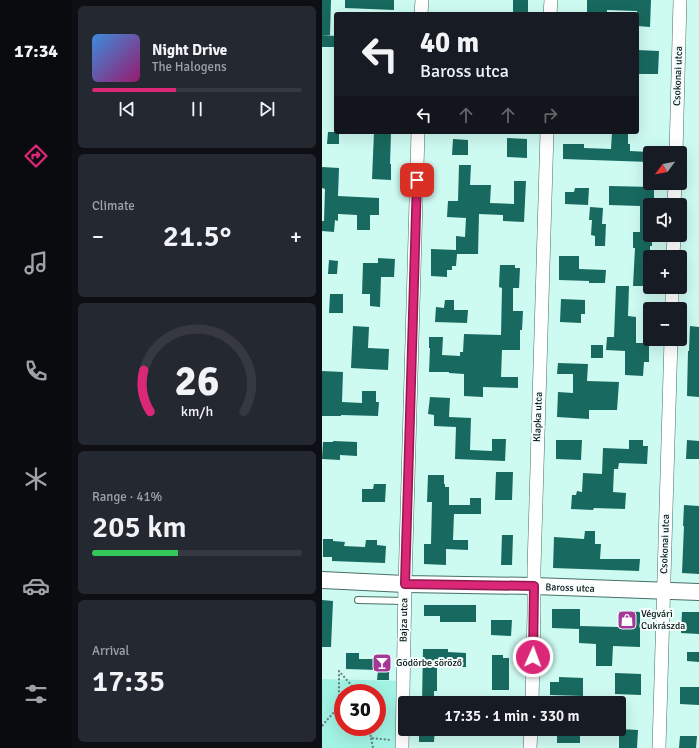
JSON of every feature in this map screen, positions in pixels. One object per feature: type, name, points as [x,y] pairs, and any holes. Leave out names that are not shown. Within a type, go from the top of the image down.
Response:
[{"type":"street","points":[[421,12],[422,0]]},
{"type":"street","points":[[550,12],[551,0]]},
{"type":"street","name":"Csokonai utca","points":[[676,146],[680,0]]},
{"type":"street","name":"Bajza utca","points":[[402,745],[405,584],[418,134]]},
{"type":"street","name":"Klapka utca","points":[[532,696],[534,560],[547,134]]},
{"type":"street","name":"Csokonai utca","points":[[659,748],[671,346]]},
{"type":"street","name":"Baross utca","points":[[322,580],[405,584],[534,586],[699,592]]},
{"type":"street","points":[[530,748],[531,736]]},
{"type":"lane","points":[[358,600],[405,601]]},
{"type":"path","points":[[338,684],[338,671],[350,684]]},
{"type":"path","points":[[322,726],[334,712]]},
{"type":"path","points":[[373,748],[371,738],[402,745]]},
{"type":"green space","points":[[322,679],[403,681],[403,696],[398,696],[398,736],[402,736],[402,748],[322,748]]},
{"type":"building","points":[[322,0],[331,0],[330,35],[322,35]]},
{"type":"building","points":[[345,0],[394,0],[394,10],[345,8]]},
{"type":"building","points":[[513,0],[528,0],[528,12],[513,12]]},
{"type":"building","points":[[587,0],[651,0],[650,27],[639,26],[639,12],[637,11],[607,10],[607,12],[587,12]]},
{"type":"building","points":[[322,35],[334,36],[334,47],[322,47]]},
{"type":"building","points":[[639,50],[659,51],[658,74],[639,74]]},
{"type":"building","points":[[328,132],[339,134],[339,144],[327,144]]},
{"type":"building","points":[[374,134],[391,134],[391,180],[372,179]]},
{"type":"building","points":[[612,134],[628,134],[630,151],[643,152],[643,162],[563,159],[563,144],[584,144],[584,148],[611,149]]},
{"type":"building","points":[[507,138],[527,139],[527,158],[507,157]]},
{"type":"building","points":[[453,139],[468,140],[468,155],[452,155]]},
{"type":"building","points":[[459,165],[471,165],[470,185],[491,185],[490,203],[514,204],[514,181],[526,181],[524,222],[503,221],[503,215],[479,214],[478,254],[457,254],[456,266],[452,266],[452,270],[447,270],[447,277],[431,276],[431,249],[456,250],[456,236],[465,237],[466,218],[447,217],[448,201],[458,201]]},
{"type":"building","points":[[322,167],[339,168],[338,196],[379,198],[379,215],[370,215],[370,230],[357,230],[357,215],[338,214],[338,221],[335,220],[334,232],[322,231],[322,221],[324,221],[325,189],[322,188]]},
{"type":"building","points":[[609,186],[643,187],[643,190],[654,190],[654,198],[643,198],[643,242],[652,242],[652,246],[650,246],[650,250],[643,250],[643,286],[633,286],[635,248],[633,248],[633,232],[640,232],[640,206],[609,205]]},
{"type":"building","points":[[575,188],[589,188],[588,205],[565,204],[565,192],[574,192]]},
{"type":"building","points":[[590,207],[603,208],[602,224],[606,224],[605,246],[595,246],[595,236],[591,235],[592,220],[589,220]]},
{"type":"building","points":[[559,256],[579,256],[579,269],[606,270],[605,283],[559,280]]},
{"type":"building","points":[[378,258],[395,259],[394,277],[381,277],[380,307],[370,306],[370,294],[362,294],[363,263],[378,263]]},
{"type":"building","points":[[329,260],[338,261],[337,274],[328,274]]},
{"type":"building","points":[[500,265],[515,265],[515,268],[520,268],[519,288],[513,288],[513,311],[523,311],[522,330],[520,330],[520,350],[502,350],[501,377],[518,377],[518,388],[483,387],[483,397],[464,396],[464,374],[429,372],[429,337],[443,337],[442,355],[460,356],[460,352],[463,352],[464,334],[501,335],[502,288],[499,287]]},
{"type":"building","points":[[616,286],[629,286],[628,316],[636,317],[636,343],[643,343],[643,346],[649,346],[649,362],[644,362],[643,376],[625,375],[625,351],[606,350],[607,337],[614,337]]},
{"type":"building","points":[[330,294],[343,294],[343,313],[329,313]]},
{"type":"building","points":[[561,299],[585,300],[585,314],[581,314],[581,323],[560,322]]},
{"type":"building","points":[[445,300],[454,300],[454,310],[468,310],[467,323],[435,322],[436,307],[444,308]]},
{"type":"building","points":[[353,326],[369,327],[368,348],[389,349],[388,370],[351,368]]},
{"type":"building","points":[[690,326],[699,327],[699,397],[687,396]]},
{"type":"building","points":[[591,345],[603,345],[603,358],[591,358]]},
{"type":"building","points":[[558,363],[588,364],[587,381],[619,382],[617,410],[589,410],[589,419],[557,417],[558,392],[573,393],[573,374],[557,374]]},
{"type":"building","points":[[322,371],[343,372],[342,402],[362,403],[362,391],[376,391],[376,402],[379,402],[378,416],[322,416]]},
{"type":"building","points":[[430,397],[450,398],[449,417],[471,418],[470,450],[492,451],[492,439],[506,439],[505,461],[455,459],[456,427],[434,426],[434,415],[428,414]]},
{"type":"building","points":[[556,440],[582,440],[581,460],[556,459]]},
{"type":"building","points":[[629,440],[643,440],[643,446],[648,446],[647,464],[619,463],[618,469],[614,469],[613,492],[626,493],[625,509],[571,509],[572,495],[576,495],[577,491],[582,492],[583,473],[602,474],[603,448],[629,449]]},
{"type":"building","points":[[687,440],[699,441],[699,459],[686,459]]},
{"type":"building","points":[[323,442],[357,442],[357,456],[340,455],[340,460],[322,459]]},
{"type":"building","points":[[496,472],[513,472],[512,500],[495,500]]},
{"type":"building","points":[[428,475],[444,475],[445,487],[449,487],[449,505],[470,505],[470,498],[481,498],[481,514],[454,514],[453,540],[468,540],[468,550],[446,549],[446,565],[424,564],[424,544],[431,544],[432,502],[427,502]]},
{"type":"building","points":[[374,484],[386,484],[385,502],[362,502],[362,489],[373,489]]},
{"type":"building","points":[[684,505],[699,506],[699,574],[682,573]]},
{"type":"building","points":[[585,531],[595,531],[595,544],[601,544],[600,559],[640,559],[639,571],[553,568],[554,537],[584,539]]},
{"type":"building","points":[[502,535],[513,535],[512,565],[501,565]]},
{"type":"building","points":[[323,539],[333,539],[333,541],[345,542],[344,546],[365,547],[366,540],[377,540],[377,545],[386,546],[385,563],[332,561],[332,557],[323,557]]},
{"type":"building","points":[[322,600],[333,601],[331,647],[322,647]]},
{"type":"building","points":[[424,605],[476,605],[476,622],[440,622],[440,616],[424,616]]},
{"type":"building","points":[[552,609],[580,609],[580,626],[618,627],[619,611],[640,612],[640,647],[613,646],[612,666],[596,666],[596,644],[579,643],[579,629],[552,628]]},
{"type":"building","points":[[682,612],[699,612],[699,634],[681,633]]},
{"type":"building","points":[[491,620],[512,620],[511,636],[491,635]]},
{"type":"building","points":[[423,649],[448,649],[448,652],[466,653],[466,667],[437,667],[437,691],[434,691],[434,696],[422,696]]},
{"type":"building","points":[[687,652],[699,652],[699,662],[687,661]]},
{"type":"building","points":[[346,653],[359,653],[359,659],[389,659],[389,680],[377,680],[378,670],[346,669]]},
{"type":"building","points":[[492,655],[503,655],[503,658],[509,658],[509,690],[492,690]]},
{"type":"building","points":[[615,673],[641,674],[641,695],[615,694]]},
{"type":"building","points":[[559,677],[583,678],[583,696],[550,695],[550,682],[559,682]]},
{"type":"building","points":[[680,687],[699,687],[699,705],[680,704]]},
{"type":"building","points":[[626,729],[638,730],[637,748],[619,748],[619,736],[626,736]]},
{"type":"building","points":[[419,736],[434,736],[434,742],[419,742]]},
{"type":"building","points":[[557,736],[580,736],[580,743],[557,743]]},
{"type":"building","points":[[680,736],[697,736],[696,748],[679,748]]},
{"type":"place","name":"Végvári Cukrászda","points":[[627,620]]},
{"type":"place","name":"Gödörbe söröző","points":[[382,663]]},
{"type":"route","points":[[417,180],[405,584],[534,586],[533,657]]}]
